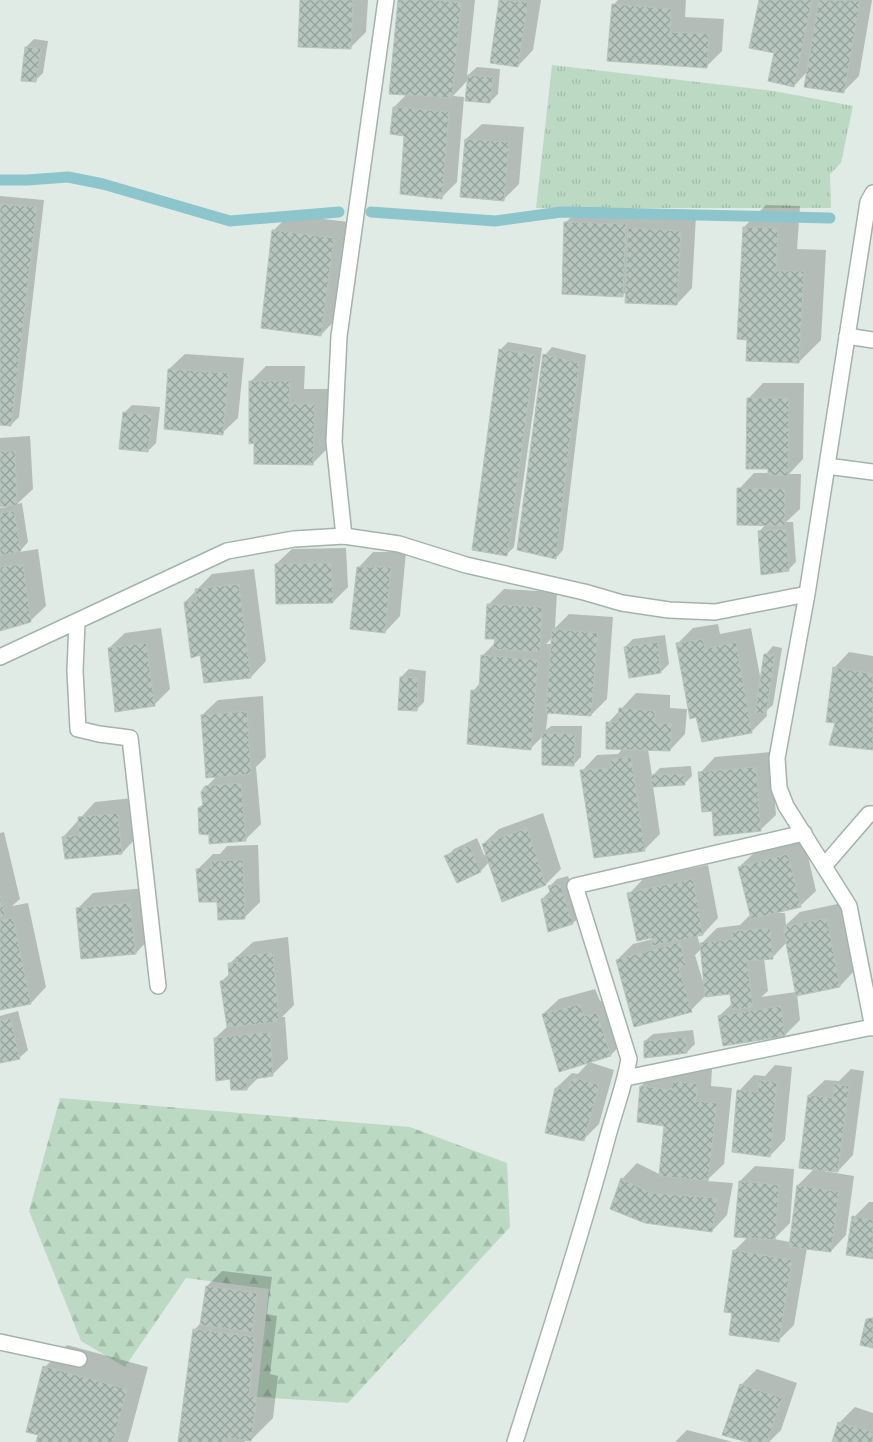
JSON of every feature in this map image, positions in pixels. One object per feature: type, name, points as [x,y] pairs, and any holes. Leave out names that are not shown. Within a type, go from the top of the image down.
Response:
[{"type":"street","points":[[344,536],[334,442],[339,336],[386,0]]},
{"type":"street","points":[[626,1078],[872,1027],[849,906],[786,806],[779,788],[777,758],[807,594],[868,202],[873,193]]},
{"type":"street","points":[[847,336],[873,340]]},
{"type":"street","points":[[827,466],[873,472]]},
{"type":"street","points":[[0,657],[227,551],[294,539],[344,536],[399,544],[466,565],[584,592],[622,603],[669,610],[715,612],[807,594]]},
{"type":"street","points":[[77,621],[75,671],[78,729],[130,738],[158,986]]},
{"type":"street","points":[[824,866],[869,814],[873,814]]},
{"type":"street","points":[[515,1442],[626,1078],[629,1059],[575,886],[804,834]]},
{"type":"street","points":[[0,1342],[79,1359]]},
{"type":"green space","points":[[552,65],[774,91],[853,106],[841,163],[830,174],[831,208],[536,208]]},
{"type":"green space","points":[[60,1098],[410,1127],[507,1163],[510,1227],[348,1403],[257,1397],[269,1289],[186,1278],[125,1367],[81,1341],[29,1211]]},
{"type":"building","points":[[300,0],[353,0],[351,49],[298,47]]},
{"type":"building","points":[[398,0],[437,0],[461,3],[452,98],[389,94]]},
{"type":"building","points":[[499,0],[528,2],[518,67],[490,63]]},
{"type":"building","points":[[759,0],[812,0],[794,87],[768,81],[774,53],[749,48]]},
{"type":"building","points":[[819,0],[860,1],[844,93],[804,87]]},
{"type":"building","points":[[612,4],[671,9],[670,32],[709,34],[707,68],[607,61]]},
{"type":"building","points":[[25,47],[41,48],[36,82],[21,81]]},
{"type":"building","points":[[468,75],[493,77],[490,103],[465,101]]},
{"type":"building","points":[[393,107],[449,112],[442,199],[400,194],[404,136],[390,134]]},
{"type":"building","points":[[465,139],[509,142],[504,201],[460,197]]},
{"type":"building","points":[[0,204],[37,207],[11,426],[0,425]]},
{"type":"building","points":[[564,222],[626,224],[623,297],[562,294]]},
{"type":"building","points":[[743,227],[778,228],[776,271],[804,271],[799,363],[746,361],[747,340],[737,339]]},
{"type":"building","points":[[628,228],[681,231],[677,305],[625,303]]},
{"type":"building","points":[[272,230],[334,238],[321,336],[261,328]]},
{"type":"building","points":[[499,349],[535,355],[507,556],[472,550]]},
{"type":"building","points":[[543,354],[579,363],[556,559],[517,550]]},
{"type":"building","points":[[168,369],[229,373],[223,435],[164,429]]},
{"type":"building","points":[[249,381],[290,381],[289,404],[315,404],[313,465],[254,464],[254,443],[249,444]]},
{"type":"building","points":[[747,398],[789,398],[788,476],[768,475],[768,469],[746,469]]},
{"type":"building","points":[[123,412],[152,415],[148,452],[119,449]]},
{"type":"building","points":[[0,451],[15,451],[17,505],[0,507]]},
{"type":"building","points":[[737,488],[785,489],[785,526],[737,525]]},
{"type":"building","points":[[14,511],[21,551],[0,556],[0,513]]},
{"type":"building","points":[[786,529],[789,571],[761,575],[758,531]]},
{"type":"building","points":[[331,563],[333,603],[276,604],[275,564]]},
{"type":"building","points":[[23,564],[31,622],[0,631],[0,567]]},
{"type":"building","points":[[357,567],[391,567],[385,633],[350,629]]},
{"type":"building","points":[[239,584],[251,678],[204,683],[200,655],[191,658],[184,602],[197,601],[195,589]]},
{"type":"building","points":[[487,604],[542,607],[540,652],[493,649],[495,639],[485,639]]},
{"type":"building","points":[[552,629],[598,633],[591,716],[546,713]]},
{"type":"building","points":[[703,639],[705,649],[736,642],[752,733],[702,742],[696,717],[690,719],[676,643]]},
{"type":"building","points":[[658,642],[661,673],[629,678],[624,647]]},
{"type":"building","points":[[146,643],[155,706],[115,712],[108,648]]},
{"type":"building","points":[[764,654],[775,655],[766,714],[755,713]]},
{"type":"building","points":[[481,655],[538,660],[531,750],[467,744],[471,690],[479,691]]},
{"type":"building","points":[[833,667],[873,674],[873,750],[829,745],[835,723],[826,722]]},
{"type":"building","points":[[400,677],[418,678],[417,711],[398,710]]},
{"type":"building","points":[[619,708],[655,711],[655,723],[672,724],[670,751],[606,749],[606,722],[618,722]]},
{"type":"building","points":[[247,711],[251,774],[206,778],[201,715]]},
{"type":"building","points":[[542,733],[575,734],[574,766],[542,765]]},
{"type":"building","points":[[631,757],[645,851],[594,858],[580,770],[611,768],[610,759]]},
{"type":"building","points":[[756,767],[761,831],[714,836],[712,811],[702,812],[698,772]]},
{"type":"building","points":[[684,774],[685,785],[652,787],[651,775]]},
{"type":"building","points":[[241,783],[246,841],[209,844],[209,835],[199,834],[198,808],[203,805],[201,792],[205,786]]},
{"type":"building","points":[[118,813],[122,854],[65,859],[62,837],[79,835],[78,817]]},
{"type":"building","points":[[527,828],[546,885],[502,902],[482,844]]},
{"type":"building","points":[[469,845],[481,872],[457,883],[444,856]]},
{"type":"building","points":[[788,854],[801,907],[751,919],[738,867]]},
{"type":"building","points":[[243,860],[245,919],[218,920],[217,902],[199,902],[196,869],[212,868],[211,861]]},
{"type":"building","points":[[693,879],[703,935],[652,946],[652,938],[637,941],[627,893]]},
{"type":"building","points":[[560,884],[573,924],[548,932],[541,899],[552,897],[548,886]]},
{"type":"building","points":[[0,895],[5,916],[0,917]]},
{"type":"building","points":[[130,903],[136,954],[81,959],[76,908]]},
{"type":"building","points":[[13,918],[31,1004],[0,1010],[0,920]]},
{"type":"building","points":[[827,918],[840,987],[796,996],[783,927]]},
{"type":"building","points":[[770,928],[773,959],[747,961],[753,1007],[732,1010],[730,994],[705,997],[700,943],[733,939],[732,931]]},
{"type":"building","points":[[680,942],[686,965],[679,968],[692,1012],[634,1027],[616,960]]},
{"type":"building","points":[[273,952],[279,1022],[227,1027],[220,981],[229,980],[228,963],[238,963],[236,957]]},
{"type":"building","points":[[580,1004],[584,1016],[597,1013],[611,1056],[559,1072],[542,1014]]},
{"type":"building","points":[[781,1006],[785,1036],[723,1046],[718,1016]]},
{"type":"building","points":[[10,1018],[20,1059],[0,1063],[0,1021]]},
{"type":"building","points":[[270,1032],[273,1076],[247,1080],[247,1090],[231,1090],[230,1079],[216,1081],[214,1038]]},
{"type":"building","points":[[686,1037],[687,1053],[644,1058],[644,1041]]},
{"type":"building","points":[[572,1077],[599,1085],[584,1141],[545,1133],[555,1088],[568,1090]]},
{"type":"building","points":[[758,1080],[777,1082],[770,1157],[732,1152],[737,1090],[758,1092]]},
{"type":"building","points":[[673,1081],[697,1084],[696,1101],[717,1103],[708,1181],[659,1176],[664,1126],[637,1122],[640,1086],[671,1090]]},
{"type":"building","points":[[834,1084],[849,1086],[838,1172],[799,1168],[808,1095],[833,1098]]},
{"type":"building","points":[[621,1178],[650,1193],[718,1198],[712,1232],[645,1223],[610,1209]]},
{"type":"building","points":[[739,1181],[779,1185],[775,1240],[734,1237]]},
{"type":"building","points":[[797,1185],[839,1192],[831,1252],[789,1247]]},
{"type":"building","points":[[852,1216],[873,1220],[873,1259],[846,1255]]},
{"type":"building","points":[[733,1250],[792,1260],[779,1342],[729,1335],[732,1313],[724,1312]]},
{"type":"building","points":[[206,1286],[257,1293],[252,1332],[200,1325]]},
{"type":"building","points":[[873,1318],[873,1348],[860,1345],[866,1319]]},
{"type":"building","points":[[193,1329],[255,1337],[249,1396],[257,1397],[251,1441],[227,1438],[226,1442],[178,1442]]},
{"type":"building","points":[[43,1366],[127,1389],[113,1442],[36,1442],[38,1435],[26,1432]]},
{"type":"building","points":[[740,1384],[782,1398],[767,1442],[747,1442],[722,1435]]},
{"type":"building","points":[[838,1422],[873,1432],[873,1442],[832,1442]]},
{"type":"waterway","points":[[0,180],[68,177],[103,184],[230,221],[339,212]]},
{"type":"waterway","points":[[371,212],[495,221],[561,212],[830,218]]}]
